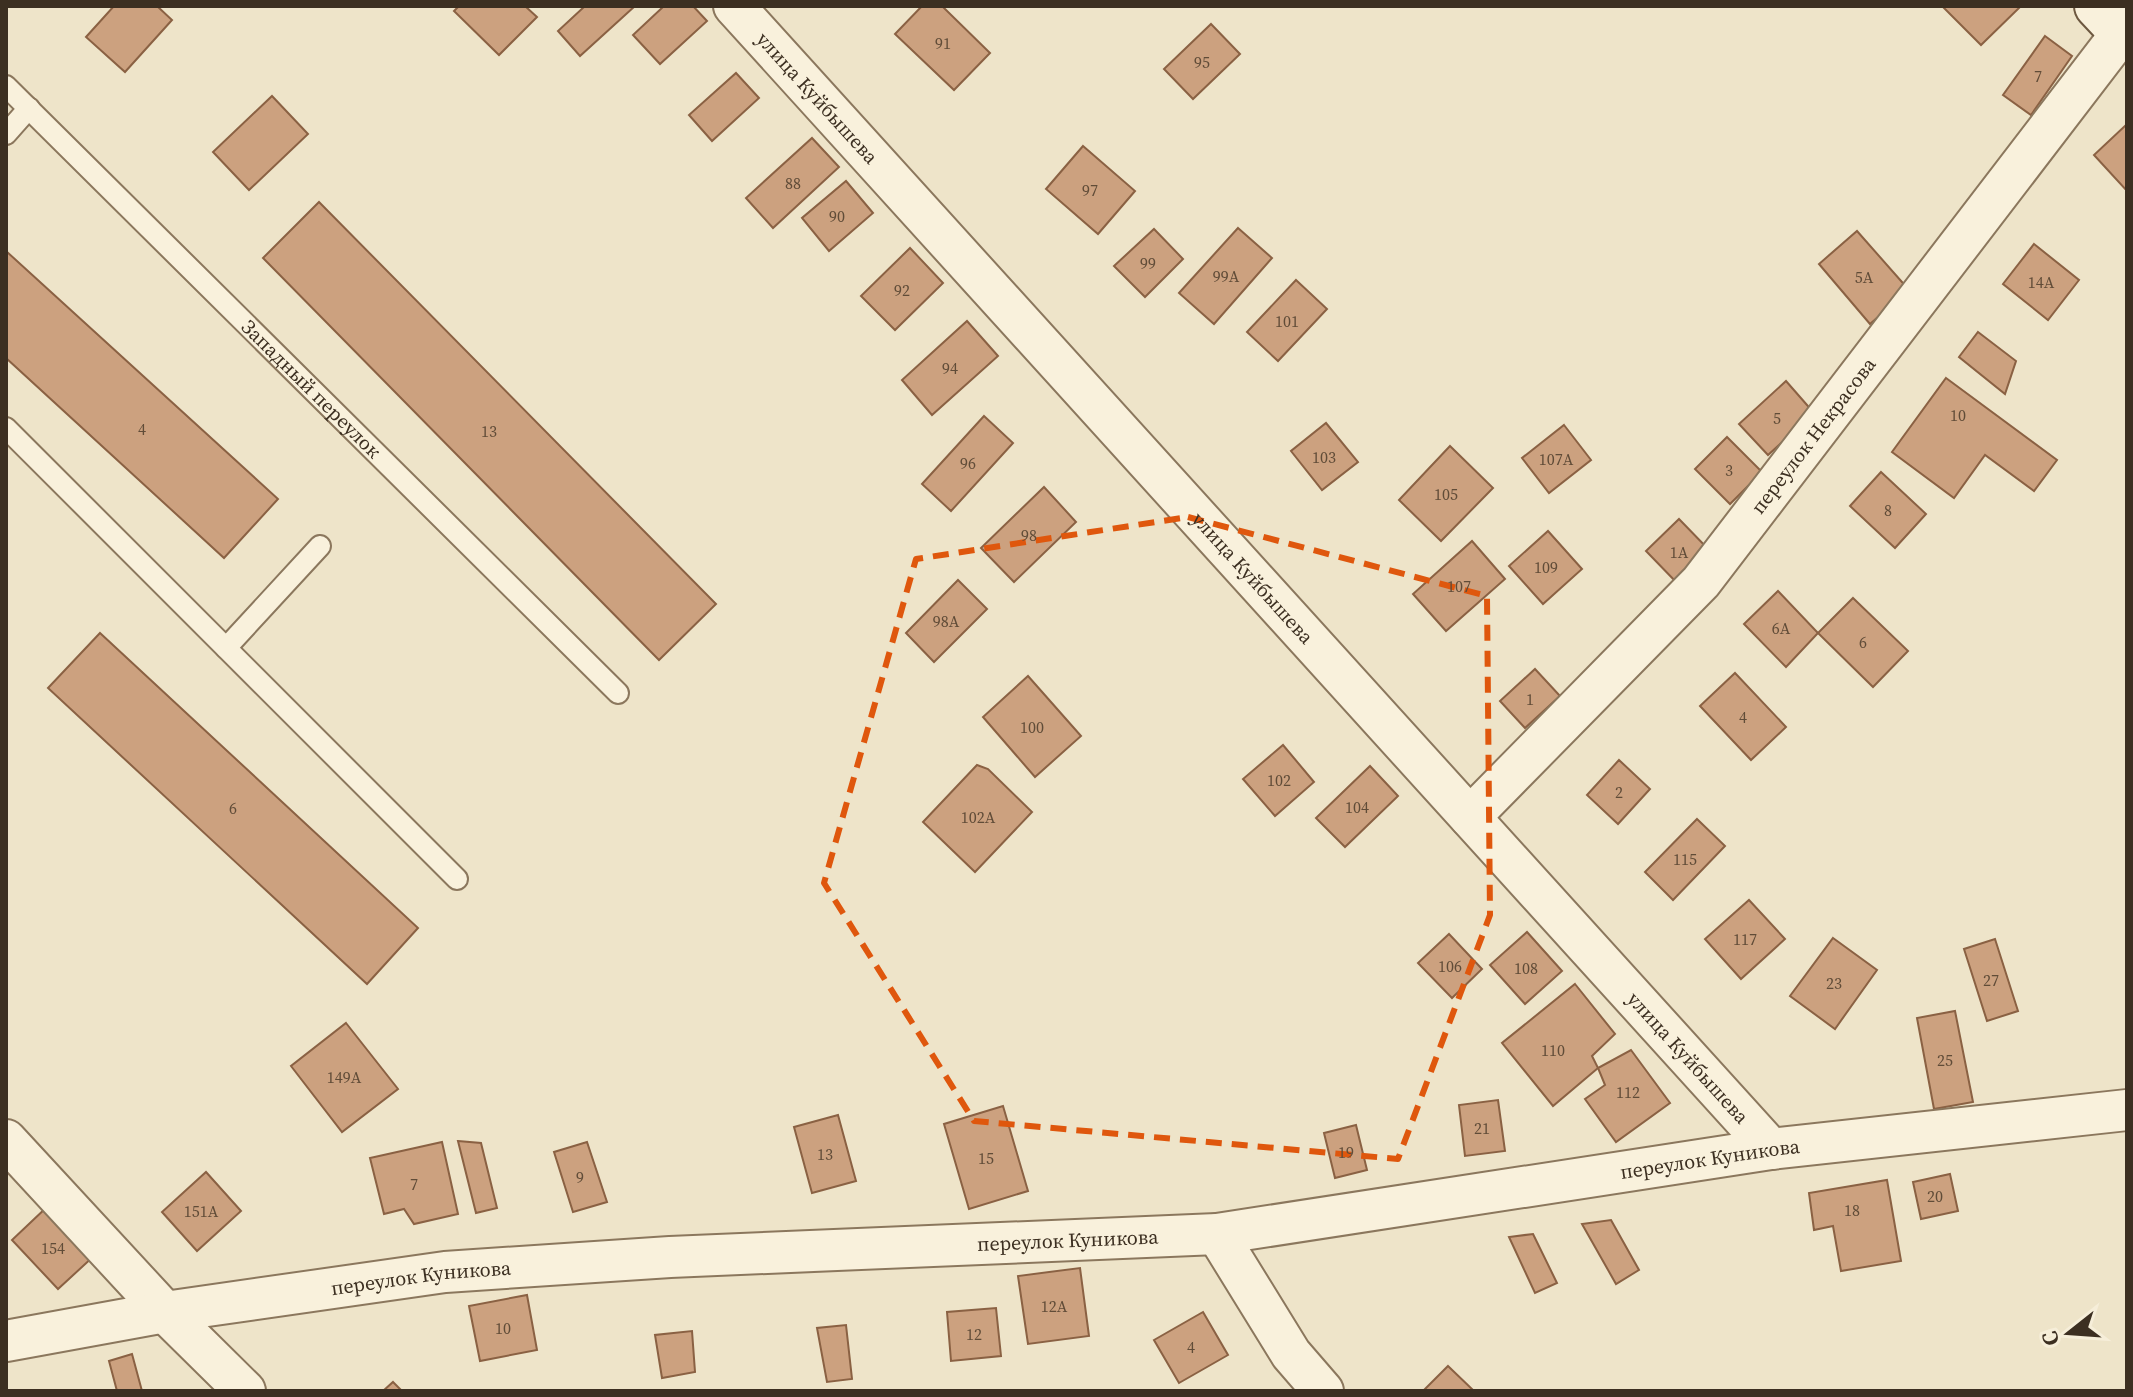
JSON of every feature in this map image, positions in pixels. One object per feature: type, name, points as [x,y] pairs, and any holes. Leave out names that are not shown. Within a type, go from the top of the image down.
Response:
[{"type":"street","name":"улица Куйбышева","points":[[734,6],[1771,1149]]},
{"type":"street","name":"переулок Некрасова","points":[[1470,817],[1701,582],[2118,26]]},
{"type":"street","name":"переулок Куникова","points":[[6,1341],[165,1312],[445,1272],[670,1257],[1217,1234],[1771,1149],[2127,1110]]},
{"type":"street","points":[[6,1140],[165,1312],[245,1391]]},
{"type":"street","points":[[1217,1234],[1291,1354],[1323,1391]]},
{"type":"lane","name":"Западный переулок","points":[[6,86],[618,693]]},
{"type":"lane","points":[[6,134],[29,108]]},
{"type":"lane","points":[[6,428],[457,879]]},
{"type":"lane","points":[[226,648],[320,546]]},
{"type":"highlighted area","points":[[1188,517],[1487,596],[1490,915],[1398,1159],[974,1121],[824,883],[916,559]]},
{"type":"building","points":[[114,6],[157,6],[172,20],[125,72],[86,37]]},
{"type":"building","points":[[459,6],[525,6],[537,17],[499,55],[454,11]]},
{"type":"building","points":[[585,6],[635,6],[580,56],[558,31]]},
{"type":"building","points":[[664,6],[693,6],[707,21],[660,64],[633,35]]},
{"type":"building","points":[[922,6],[942,6],[990,53],[954,90],[895,34]]},
{"type":"building","points":[[1942,6],[2019,6],[2020,7],[1981,45]]},
{"type":"building","points":[[1211,24],[1240,54],[1193,99],[1164,69]]},
{"type":"building","points":[[2045,36],[2072,56],[2031,115],[2003,95]]},
{"type":"building","points":[[736,73],[759,98],[712,141],[689,115]]},
{"type":"building","points":[[272,96],[308,134],[249,190],[213,152]]},
{"type":"building","points":[[2127,124],[2127,191],[2094,155]]},
{"type":"building","points":[[812,138],[839,167],[773,228],[746,198]]},
{"type":"building","points":[[1083,146],[1135,191],[1098,234],[1046,189]]},
{"type":"building","points":[[846,181],[873,213],[829,251],[802,218]]},
{"type":"building","points":[[319,202],[716,604],[659,660],[263,258]]},
{"type":"building","points":[[1238,228],[1272,258],[1214,324],[1179,293]]},
{"type":"building","points":[[1154,229],[1183,259],[1145,297],[1114,266]]},
{"type":"building","points":[[1857,231],[1909,290],[1870,324],[1819,264]]},
{"type":"building","points":[[2034,244],[2079,280],[2048,320],[2003,284]]},
{"type":"building","points":[[910,248],[943,283],[895,330],[861,296]]},
{"type":"building","points":[[6,251],[278,499],[224,558],[6,358]]},
{"type":"building","points":[[1296,280],[1327,309],[1278,361],[1247,332]]},
{"type":"building","points":[[967,321],[998,356],[932,415],[902,380]]},
{"type":"building","points":[[1978,332],[2016,361],[2005,394],[1959,357]]},
{"type":"building","points":[[1946,378],[2057,460],[2034,491],[1985,455],[1954,498],[1892,452]]},
{"type":"building","points":[[1786,381],[1814,413],[1768,455],[1739,424]]},
{"type":"building","points":[[984,416],[1013,443],[951,511],[922,484]]},
{"type":"building","points":[[1326,423],[1358,462],[1322,490],[1291,451]]},
{"type":"building","points":[[1564,425],[1591,460],[1549,493],[1522,458]]},
{"type":"building","points":[[1727,437],[1762,472],[1730,504],[1695,469]]},
{"type":"building","points":[[1450,446],[1493,488],[1441,541],[1399,500]]},
{"type":"building","points":[[1881,472],[1926,514],[1895,548],[1850,506]]},
{"type":"building","points":[[1044,487],[1076,522],[1014,582],[981,548]]},
{"type":"building","points":[[1679,519],[1712,553],[1679,585],[1646,551]]},
{"type":"building","points":[[1548,531],[1582,569],[1543,604],[1509,566]]},
{"type":"building","points":[[1472,541],[1505,579],[1446,631],[1413,594]]},
{"type":"building","points":[[958,580],[987,609],[934,662],[906,633]]},
{"type":"building","points":[[1778,591],[1818,633],[1786,667],[1744,624]]},
{"type":"building","points":[[1853,598],[1908,651],[1873,687],[1818,633]]},
{"type":"building","points":[[100,633],[418,928],[367,984],[48,688]]},
{"type":"building","points":[[1535,669],[1560,696],[1525,728],[1500,701]]},
{"type":"building","points":[[1735,673],[1786,727],[1751,760],[1700,706]]},
{"type":"building","points":[[1028,676],[1081,736],[1035,777],[983,717]]},
{"type":"building","points":[[1283,745],[1314,782],[1275,816],[1243,779]]},
{"type":"building","points":[[1619,760],[1650,789],[1618,824],[1587,795]]},
{"type":"building","points":[[977,765],[988,769],[1032,812],[975,872],[923,822]]},
{"type":"building","points":[[1370,766],[1398,796],[1345,847],[1316,818]]},
{"type":"building","points":[[1697,819],[1725,846],[1673,900],[1645,872]]},
{"type":"building","points":[[1749,900],[1785,939],[1741,979],[1705,939]]},
{"type":"building","points":[[1527,932],[1562,971],[1525,1004],[1490,965]]},
{"type":"building","points":[[1449,934],[1482,969],[1452,998],[1418,963]]},
{"type":"building","points":[[1833,938],[1877,970],[1835,1029],[1790,996]]},
{"type":"building","points":[[1995,939],[2018,1011],[1987,1021],[1964,949]]},
{"type":"building","points":[[1575,984],[1615,1034],[1592,1056],[1598,1068],[1553,1106],[1502,1043]]},
{"type":"building","points":[[1955,1011],[1973,1102],[1934,1109],[1917,1018]]},
{"type":"building","points":[[346,1023],[398,1089],[342,1132],[291,1066]]},
{"type":"building","points":[[1631,1050],[1670,1103],[1616,1142],[1585,1099],[1605,1085],[1598,1068]]},
{"type":"building","points":[[1498,1100],[1505,1151],[1465,1156],[1459,1105]]},
{"type":"building","points":[[1003,1106],[1028,1191],[969,1209],[944,1124]]},
{"type":"building","points":[[838,1115],[856,1181],[812,1193],[794,1127]]},
{"type":"building","points":[[1356,1125],[1367,1170],[1335,1178],[1324,1133]]},
{"type":"building","points":[[458,1141],[481,1143],[497,1208],[476,1213]]},
{"type":"building","points":[[442,1142],[458,1214],[414,1224],[404,1209],[384,1214],[370,1158]]},
{"type":"building","points":[[587,1142],[607,1202],[573,1212],[554,1152]]},
{"type":"building","points":[[206,1172],[241,1211],[197,1251],[162,1212]]},
{"type":"building","points":[[1950,1174],[1958,1211],[1921,1219],[1913,1182]]},
{"type":"building","points":[[1887,1180],[1901,1261],[1841,1271],[1833,1226],[1814,1230],[1809,1193]]},
{"type":"building","points":[[48,1206],[95,1255],[58,1289],[12,1240]]},
{"type":"building","points":[[1611,1220],[1639,1270],[1616,1284],[1582,1224]]},
{"type":"building","points":[[1533,1234],[1557,1283],[1535,1293],[1509,1237]]},
{"type":"building","points":[[1080,1268],[1089,1336],[1028,1344],[1018,1276]]},
{"type":"building","points":[[527,1295],[537,1350],[480,1361],[469,1306]]},
{"type":"building","points":[[996,1308],[1001,1356],[951,1361],[947,1312]]},
{"type":"building","points":[[1203,1312],[1228,1355],[1179,1383],[1154,1340]]},
{"type":"building","points":[[846,1325],[852,1379],[827,1382],[817,1328]]},
{"type":"building","points":[[692,1331],[695,1372],[662,1378],[655,1335]]},
{"type":"building","points":[[132,1354],[142,1391],[117,1391],[109,1361]]},
{"type":"building","points":[[1448,1366],[1474,1391],[1423,1391]]},
{"type":"building","points":[[393,1382],[402,1391],[383,1391]]}]
